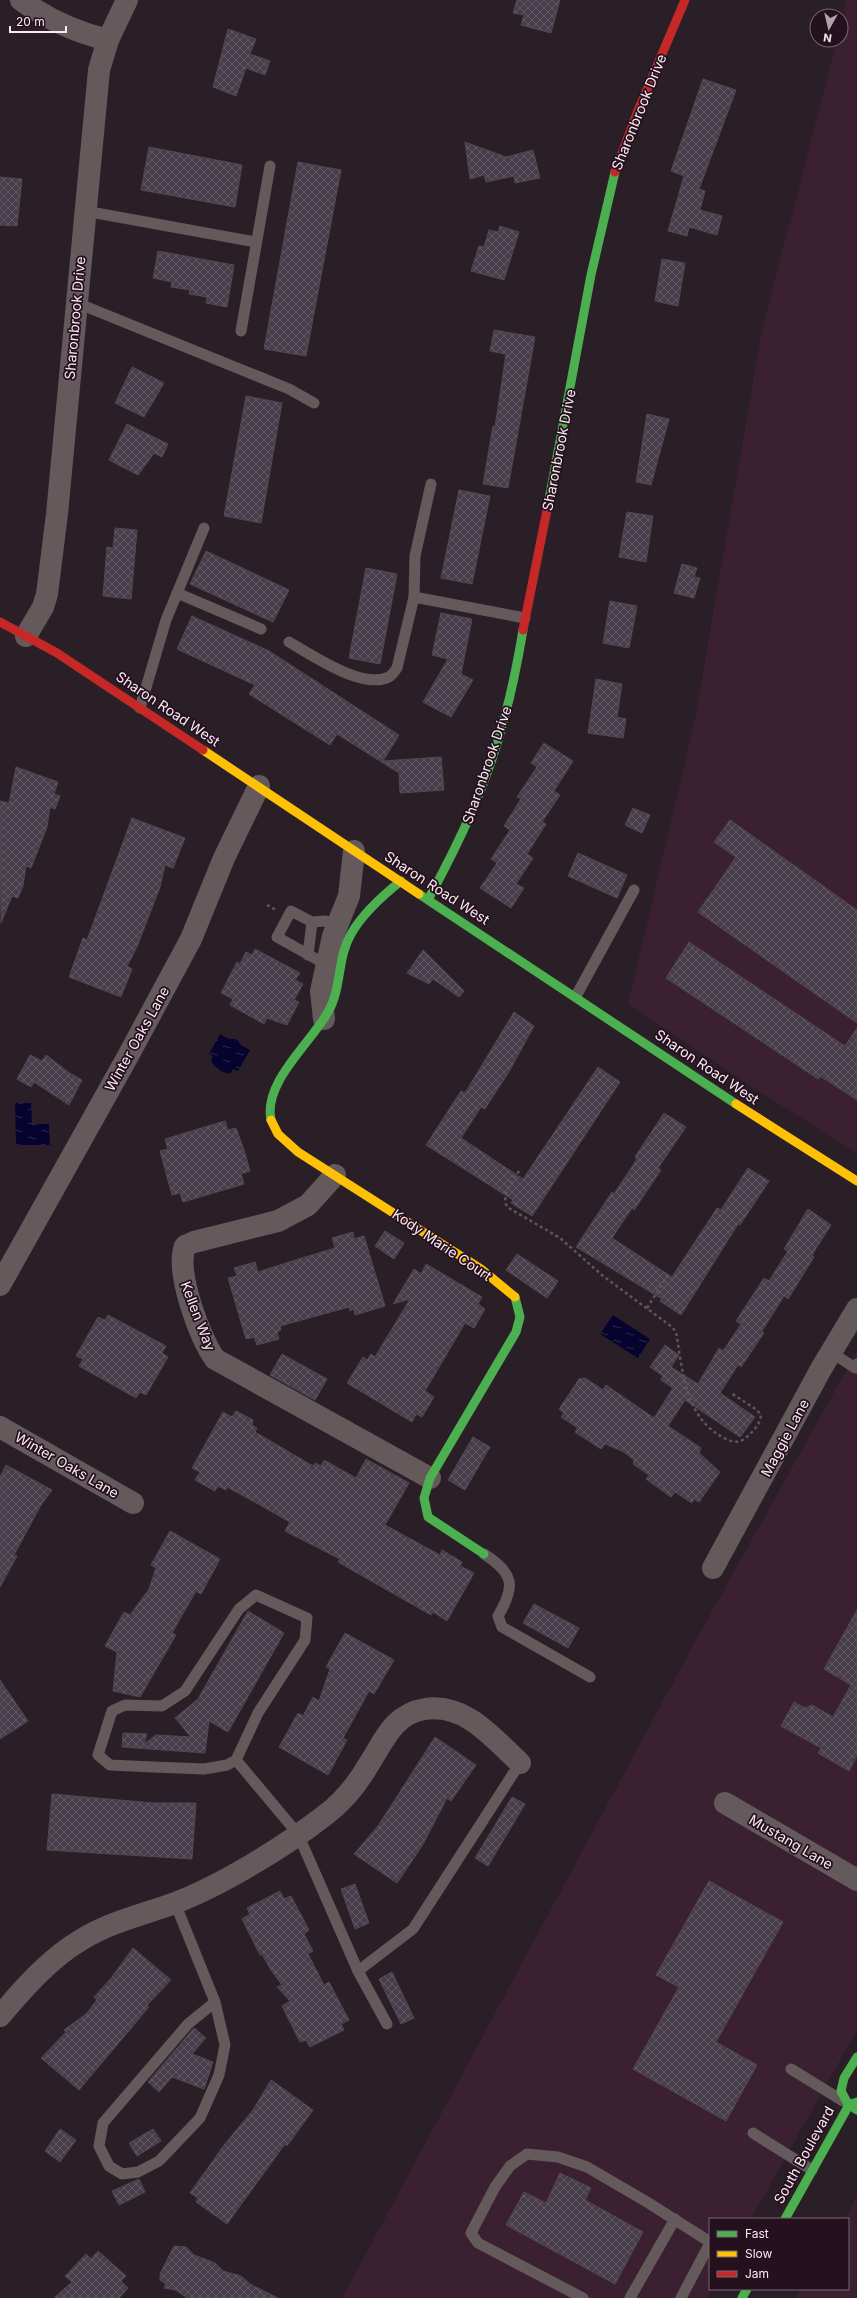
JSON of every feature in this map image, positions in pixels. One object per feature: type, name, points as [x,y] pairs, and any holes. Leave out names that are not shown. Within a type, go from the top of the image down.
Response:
[{"type":"street","points":[[21,0],[54,22],[80,33],[108,40]]},
{"type":"street","name":"Sharonbrook Drive","points":[[26,636],[43,607],[47,594],[99,70],[108,40],[127,0]]},
{"type":"street","name":"Sharonbrook Drive","points":[[429,898],[459,844],[479,796],[510,694],[551,495],[600,228],[625,141],[686,0]]},
{"type":"street","name":"Sharon Road West","points":[[0,622],[58,653],[354,850],[429,898],[746,1111],[857,1182]]},
{"type":"street","name":"Winter Oaks Lane","points":[[0,1285],[128,1056],[191,939],[224,858],[259,786]]},
{"type":"street","name":"Kody Marie Court","points":[[354,850],[344,930],[334,967],[321,991],[324,1019],[279,1080],[270,1112],[272,1126],[281,1138],[298,1152],[481,1269],[515,1297],[520,1317],[516,1332],[430,1478],[424,1498],[428,1517],[484,1554]]},
{"type":"street","name":"Kody Marie Court","points":[[344,930],[361,917],[377,899],[401,881]]},
{"type":"street","name":"Kellen Way","points":[[335,1176],[308,1204],[278,1221],[194,1242],[185,1246],[182,1254],[183,1279],[208,1349],[215,1359],[430,1478]]},
{"type":"street","name":"Maggie Lane","points":[[713,1568],[831,1352],[857,1309]]},
{"type":"street","name":"Winter Oaks Lane","points":[[0,1427],[134,1503]]},
{"type":"street","points":[[0,2016],[52,1962],[80,1940],[110,1924],[175,1902],[215,1884],[325,1816],[349,1792],[369,1765],[387,1732],[400,1719],[416,1711],[441,1708],[459,1712],[484,1729],[520,1763]]},
{"type":"street","name":"Mustang Lane","points":[[725,1803],[857,1880]]},
{"type":"street","name":"South Boulevard","points":[[786,2218],[812,2170],[854,2105],[841,2094],[842,2082],[857,2057]]},
{"type":"lane","points":[[241,331],[270,166]]},
{"type":"lane","points":[[85,211],[256,242]]},
{"type":"lane","points":[[77,303],[289,389],[314,403]]},
{"type":"lane","points":[[289,642],[351,676],[380,679],[389,677],[397,668],[414,597],[415,556],[431,484]]},
{"type":"lane","points":[[140,708],[166,620],[204,528]]},
{"type":"lane","points":[[176,594],[262,629]]},
{"type":"lane","points":[[414,597],[525,618]]},
{"type":"lane","points":[[576,996],[634,890]]},
{"type":"lane","points":[[334,967],[277,938],[291,911],[312,922],[326,921],[344,930]]},
{"type":"lane","points":[[308,955],[312,922]]},
{"type":"lane","points":[[831,1352],[855,1368],[857,1364]]},
{"type":"lane","points":[[484,1554],[501,1565],[510,1581],[507,1599],[498,1616],[502,1627],[590,1677]]},
{"type":"lane","points":[[256,1595],[307,1618],[305,1640],[258,1712],[236,1760],[227,1765],[204,1769],[153,1767],[110,1765],[98,1754],[112,1711],[125,1705],[162,1706],[185,1691],[239,1610],[256,1595]]},
{"type":"lane","points":[[236,1760],[298,1834],[358,1971],[387,2024]]},
{"type":"lane","points":[[358,1971],[413,1928],[520,1763]]},
{"type":"lane","points":[[175,1902],[215,2002],[225,2045],[219,2075],[200,2118],[159,2161],[138,2172],[122,2174],[109,2166],[99,2146],[103,2123],[188,2024],[215,2002]]},
{"type":"lane","points":[[791,2069],[854,2105]]},
{"type":"lane","points":[[753,2133],[812,2170]]},
{"type":"lane","points":[[583,2298],[478,2243],[471,2233],[495,2187],[510,2166],[527,2154],[558,2157],[587,2167],[675,2219],[709,2242]]},
{"type":"lane","points":[[630,2298],[675,2219]]},
{"type":"lane","points":[[681,2298],[709,2245]]},
{"type":"path","points":[[519,1171],[505,1193],[504,1201],[507,1207],[560,1238],[603,1276],[676,1332],[687,1392],[692,1406],[703,1423],[712,1431],[736,1442],[742,1441],[755,1429],[760,1421],[761,1415],[757,1410],[731,1393]]},
{"type":"path","points":[[646,1308],[669,1273]]},
{"type":"shaded area","points":[[847,0],[857,0],[857,1153],[760,1092],[628,1004],[695,719],[762,330],[835,48],[849,48],[849,8],[845,8]]},
{"type":"shaded area","points":[[857,1351],[857,2030],[752,2218],[709,2218],[709,2290],[711,2290],[707,2298],[342,2298],[691,1649]]},
{"type":"shaded area","points":[[857,2197],[857,2298],[796,2298],[800,2290],[849,2290],[849,2218],[845,2218]]},
{"type":"water","points":[[220,1034],[229,1039],[237,1039],[241,1045],[250,1050],[238,1071],[233,1069],[230,1074],[217,1068],[211,1061],[213,1056],[209,1054]]},
{"type":"water","points":[[15,1103],[31,1103],[32,1124],[49,1124],[50,1145],[16,1145]]},
{"type":"water","points":[[613,1315],[650,1339],[638,1358],[600,1334]]},
{"type":"building","points":[[517,0],[560,0],[551,33],[521,25],[524,15],[513,13]]},
{"type":"building","points":[[228,29],[256,39],[250,54],[270,61],[265,75],[246,68],[236,96],[213,87]]},
{"type":"building","points":[[703,79],[736,90],[699,189],[705,191],[700,210],[722,216],[717,235],[689,227],[687,236],[668,231],[684,176],[671,171]]},
{"type":"building","points":[[465,142],[506,157],[533,150],[540,178],[515,183],[514,176],[486,182],[484,175],[470,179]]},
{"type":"building","points":[[149,147],[242,165],[235,207],[141,190]]},
{"type":"building","points":[[298,162],[341,170],[306,356],[264,349]]},
{"type":"building","points":[[0,177],[22,179],[17,226],[0,225]]},
{"type":"building","points":[[500,226],[519,232],[504,280],[471,271],[479,246],[484,247],[489,230],[498,232]]},
{"type":"building","points":[[158,251],[234,265],[227,307],[206,303],[207,297],[189,294],[190,290],[171,287],[172,282],[153,278]]},
{"type":"building","points":[[662,259],[685,263],[678,306],[655,301]]},
{"type":"building","points":[[494,330],[535,337],[508,488],[483,484],[493,426],[495,427],[506,354],[490,351]]},
{"type":"building","points":[[132,367],[164,383],[144,417],[115,403]]},
{"type":"building","points":[[246,396],[282,403],[261,523],[224,516]]},
{"type":"building","points":[[647,414],[669,419],[651,485],[636,482]]},
{"type":"building","points":[[127,424],[168,444],[162,457],[154,453],[138,475],[109,460]]},
{"type":"building","points":[[459,490],[490,496],[472,584],[441,578]]},
{"type":"building","points":[[627,512],[653,516],[646,562],[619,557]]},
{"type":"building","points":[[115,528],[137,530],[131,599],[103,596],[107,547],[113,548]]},
{"type":"building","points":[[206,551],[289,590],[273,622],[190,584]]},
{"type":"building","points":[[682,564],[697,568],[694,577],[700,578],[694,598],[674,593]]},
{"type":"building","points":[[366,568],[397,574],[380,664],[349,658]]},
{"type":"building","points":[[610,601],[637,606],[629,648],[603,643]]},
{"type":"building","points":[[441,613],[472,619],[461,674],[473,680],[451,717],[423,702],[448,659],[432,655]]},
{"type":"building","points":[[192,616],[269,651],[399,735],[383,761],[441,757],[444,790],[400,793],[399,773],[337,734],[330,745],[249,694],[255,685],[177,649]]},
{"type":"building","points":[[596,679],[622,684],[617,717],[626,719],[623,738],[588,733]]},
{"type":"building","points":[[544,743],[573,761],[554,791],[560,795],[542,822],[546,824],[527,854],[533,858],[516,884],[524,888],[511,908],[480,888],[497,863],[491,859],[510,830],[504,826],[521,799],[517,797],[537,767],[531,763]]},
{"type":"building","points":[[16,767],[58,782],[54,794],[60,796],[55,809],[50,807],[47,827],[31,868],[26,866],[23,886],[18,898],[12,896],[1,923],[0,801],[9,803]]},
{"type":"building","points":[[633,808],[650,815],[642,833],[625,825]]},
{"type":"building","points":[[132,818],[185,838],[173,868],[165,865],[160,887],[137,947],[127,966],[132,969],[121,997],[69,977],[83,938],[87,940]]},
{"type":"building","points":[[730,820],[857,910],[857,1023],[698,912],[736,857],[714,842]]},
{"type":"building","points":[[578,853],[627,875],[617,898],[568,876]]},
{"type":"building","points":[[689,942],[845,1046],[857,1028],[857,1100],[820,1076],[818,1079],[666,978]]},
{"type":"building","points":[[255,949],[300,973],[295,980],[303,984],[294,1000],[299,1002],[287,1025],[267,1018],[264,1024],[230,1005],[233,999],[221,993],[237,962],[240,964],[246,952],[252,955]]},
{"type":"building","points":[[423,950],[464,991],[459,997],[433,979],[429,984],[407,973]]},
{"type":"building","points":[[514,1012],[534,1026],[510,1070],[485,1109],[481,1107],[461,1138],[523,1179],[598,1067],[620,1082],[532,1216],[511,1203],[513,1200],[426,1145],[461,1091],[465,1093]]},
{"type":"building","points":[[30,1055],[42,1061],[46,1055],[68,1072],[82,1080],[69,1105],[34,1082],[31,1087],[17,1079]]},
{"type":"building","points":[[664,1113],[686,1127],[658,1168],[661,1170],[634,1210],[632,1208],[612,1238],[672,1277],[717,1208],[721,1210],[748,1168],[769,1181],[740,1225],[738,1224],[681,1315],[660,1301],[662,1299],[576,1247],[612,1192],[614,1194],[637,1159],[635,1157]]},
{"type":"building","points":[[225,1121],[228,1130],[236,1128],[244,1150],[250,1171],[241,1174],[244,1184],[183,1202],[180,1193],[172,1195],[160,1151],[168,1149],[165,1139]]},
{"type":"building","points":[[808,1209],[831,1225],[812,1255],[814,1257],[788,1299],[784,1296],[762,1331],[764,1333],[741,1367],[738,1365],[720,1393],[755,1417],[740,1437],[685,1400],[668,1426],[701,1448],[699,1453],[720,1472],[699,1502],[694,1499],[692,1503],[675,1492],[671,1497],[646,1479],[649,1475],[633,1464],[634,1460],[624,1452],[605,1444],[601,1449],[575,1432],[578,1428],[561,1417],[564,1413],[559,1409],[579,1379],[585,1378],[603,1390],[606,1385],[654,1418],[673,1388],[661,1380],[663,1376],[650,1367],[665,1345],[679,1355],[671,1367],[698,1384],[719,1348],[723,1351],[741,1324],[736,1321],[764,1278],[769,1281],[788,1251],[784,1249]]},
{"type":"building","points":[[385,1231],[404,1243],[394,1259],[375,1246]]},
{"type":"building","points":[[353,1232],[354,1239],[364,1236],[385,1306],[355,1315],[354,1309],[350,1311],[349,1307],[280,1326],[281,1330],[277,1332],[279,1339],[257,1345],[254,1337],[246,1339],[228,1278],[237,1276],[234,1268],[255,1262],[258,1272],[335,1248],[332,1238]]},
{"type":"building","points":[[517,1254],[558,1281],[547,1298],[506,1270]]},
{"type":"building","points":[[426,1264],[482,1297],[478,1304],[485,1309],[474,1328],[465,1323],[425,1391],[434,1397],[422,1417],[416,1414],[412,1422],[347,1383],[363,1357],[367,1360],[371,1354],[375,1357],[410,1299],[393,1304],[414,1269],[421,1274]]},
{"type":"building","points":[[108,1315],[166,1346],[162,1353],[168,1357],[146,1395],[140,1392],[136,1398],[79,1366],[83,1359],[76,1356],[98,1317],[105,1320]]},
{"type":"building","points":[[282,1354],[327,1379],[315,1400],[270,1375]]},
{"type":"building","points":[[236,1411],[253,1420],[252,1425],[257,1428],[255,1432],[313,1466],[315,1463],[321,1466],[324,1460],[356,1478],[366,1459],[409,1483],[385,1525],[440,1555],[442,1550],[462,1562],[460,1566],[474,1573],[447,1621],[433,1612],[431,1615],[338,1562],[340,1559],[285,1531],[290,1522],[260,1505],[227,1487],[226,1490],[218,1486],[215,1491],[195,1480],[200,1472],[192,1468],[223,1412],[232,1417]]},
{"type":"building","points":[[473,1437],[490,1447],[465,1490],[448,1480]]},
{"type":"building","points":[[6,1465],[52,1490],[41,1505],[14,1555],[17,1556],[0,1587],[0,1477]]},
{"type":"building","points":[[170,1531],[220,1559],[201,1594],[196,1591],[172,1633],[176,1635],[140,1697],[113,1691],[117,1652],[105,1646],[124,1612],[130,1615],[149,1589],[156,1568],[151,1565]]},
{"type":"building","points":[[534,1604],[579,1628],[568,1648],[523,1623]]},
{"type":"building","points":[[857,1610],[857,1755],[849,1771],[818,1753],[821,1748],[781,1726],[794,1702],[805,1708],[812,1705],[833,1717],[851,1685],[824,1669]]},
{"type":"building","points":[[248,1611],[284,1633],[228,1732],[209,1721],[205,1753],[122,1747],[123,1733],[147,1734],[144,1744],[156,1735],[191,1737],[175,1718],[198,1699]]},
{"type":"building","points":[[345,1633],[394,1660],[374,1694],[369,1691],[343,1738],[347,1740],[328,1775],[279,1747],[298,1713],[303,1716],[313,1697],[319,1701],[330,1669],[326,1667]]},
{"type":"building","points":[[0,1680],[28,1721],[0,1739]]},
{"type":"building","points":[[435,1737],[476,1765],[451,1801],[447,1798],[422,1846],[397,1883],[354,1854],[378,1826]]},
{"type":"building","points":[[52,1794],[153,1803],[196,1803],[192,1859],[47,1850]]},
{"type":"building","points":[[512,1797],[525,1804],[488,1866],[475,1858]]},
{"type":"building","points":[[709,1881],[783,1922],[716,2042],[757,2065],[726,2121],[633,2069],[679,1987],[656,1975]]},
{"type":"building","points":[[355,1884],[369,1923],[355,1929],[341,1889]]},
{"type":"building","points":[[280,1891],[284,1899],[291,1896],[309,1930],[304,1934],[313,1951],[308,1954],[324,1985],[329,1982],[349,2020],[341,2024],[344,2030],[310,2047],[306,2040],[300,2042],[282,2006],[290,2001],[277,1987],[282,1985],[262,1954],[260,1955],[242,1919],[250,1914],[247,1908]]},
{"type":"building","points":[[133,1948],[171,1980],[147,2005],[149,2007],[79,2090],[41,2058],[66,2032],[64,2030],[86,2014],[97,2000],[94,1997],[112,1977]]},
{"type":"building","points":[[392,1972],[414,2018],[401,2024],[379,1979]]},
{"type":"building","points":[[194,2028],[206,2038],[192,2054],[213,2062],[204,2089],[172,2077],[159,2092],[148,2082]]},
{"type":"building","points":[[271,2080],[313,2110],[287,2146],[285,2144],[227,2224],[196,2202],[198,2198],[190,2193],[224,2145],[253,2110]]},
{"type":"building","points":[[60,2129],[76,2140],[60,2162],[45,2151]]},
{"type":"building","points":[[153,2129],[161,2141],[137,2156],[129,2143]]},
{"type":"building","points":[[560,2173],[591,2188],[585,2200],[643,2232],[615,2284],[506,2225],[524,2192],[546,2203]]},
{"type":"building","points":[[139,2179],[145,2192],[119,2205],[112,2191]]},
{"type":"building","points":[[174,2246],[186,2247],[194,2255],[215,2263],[223,2271],[241,2276],[250,2284],[278,2298],[187,2298],[176,2290],[164,2288],[166,2284],[160,2280],[160,2274]]},
{"type":"building","points":[[98,2251],[126,2276],[121,2281],[128,2288],[119,2298],[54,2298],[72,2282],[65,2276],[86,2254],[91,2259]]},
{"type":"traffic: fast","points":[[548,505],[591,275],[615,172]]},
{"type":"traffic: fast","points":[[429,898],[452,855],[490,766],[510,697],[523,630]]},
{"type":"traffic: fast","points":[[271,1120],[270,1106],[274,1091],[281,1077],[320,1024],[332,1003],[336,993],[343,953],[351,934],[373,905],[401,881]]},
{"type":"traffic: fast","points":[[419,894],[736,1104]]},
{"type":"traffic: fast","points":[[484,1554],[428,1517],[424,1498],[430,1478],[516,1332],[520,1317],[515,1297]]},
{"type":"traffic: fast","points":[[857,2057],[844,2078],[841,2091],[848,2104],[857,2110]]},
{"type":"traffic: fast","points":[[786,2218],[849,2105],[857,2102]]},
{"type":"traffic: fast","points":[[742,2298],[746,2290]]},
{"type":"traffic: slow","points":[[203,750],[419,894]]},
{"type":"traffic: slow","points":[[736,1104],[857,1181]]},
{"type":"traffic: slow","points":[[271,1120],[278,1134],[298,1152],[481,1269],[515,1297]]},
{"type":"traffic: jam","points":[[615,172],[637,113],[685,0]]},
{"type":"traffic: jam","points":[[523,630],[548,505]]},
{"type":"traffic: jam","points":[[0,622],[57,653],[203,750]]}]
